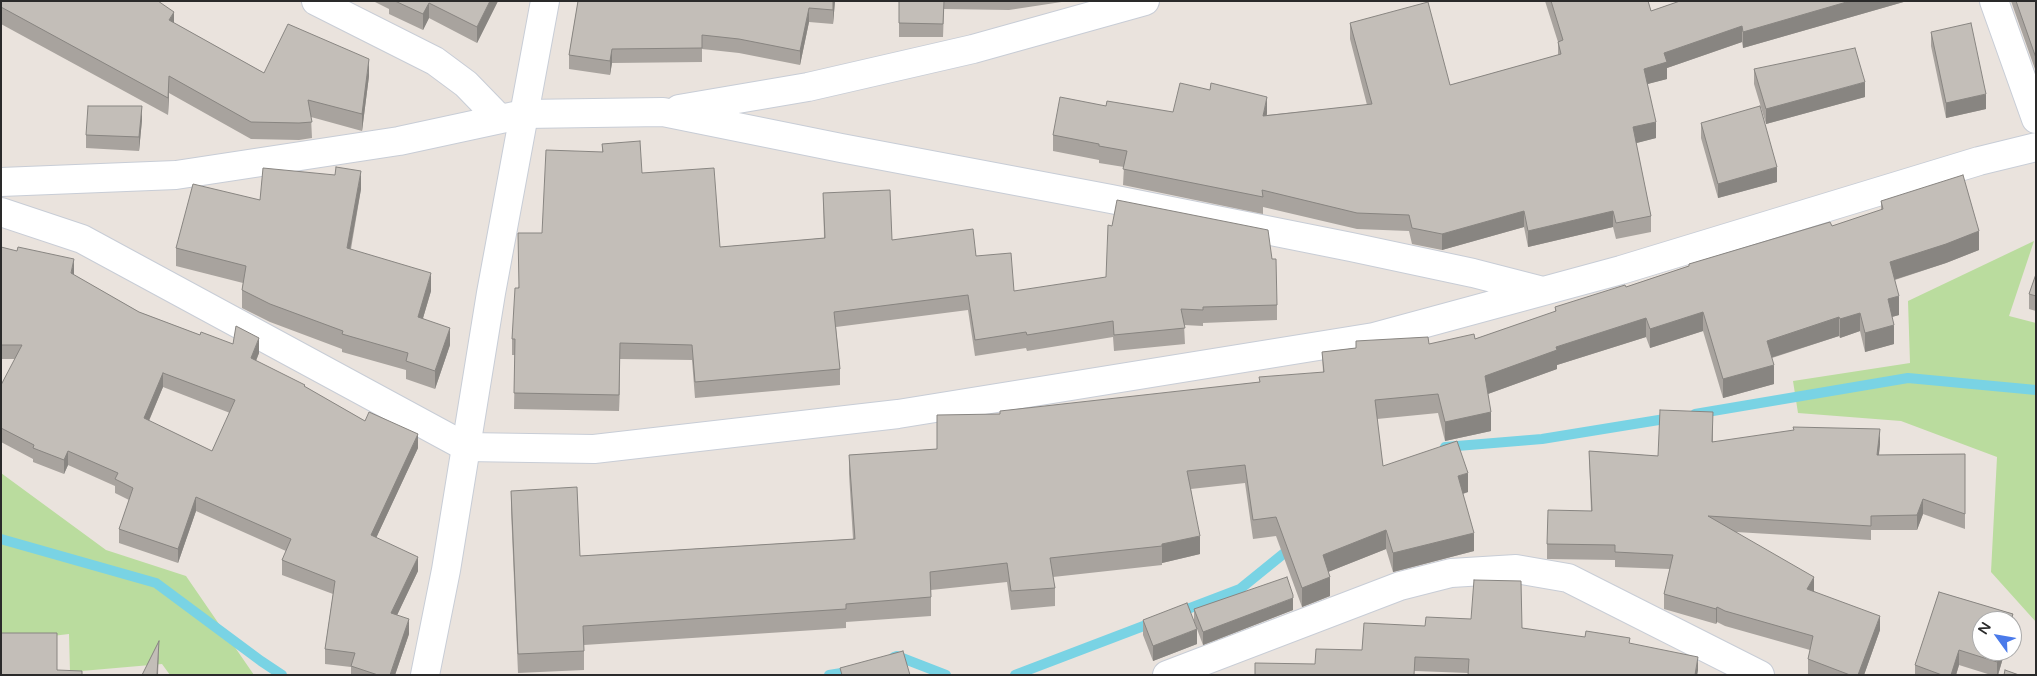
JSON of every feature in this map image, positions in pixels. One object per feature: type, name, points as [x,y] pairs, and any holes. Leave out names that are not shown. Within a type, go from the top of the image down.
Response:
[{"type":"street","points":[[316,1],[435,61],[512,116]]},
{"type":"street","points":[[425,675],[446,570],[491,293],[512,116],[545,1]]},
{"type":"street","points":[[1,182],[176,175],[399,140],[512,116],[663,112],[808,87],[944,56],[1145,1]]},
{"type":"street","points":[[1994,1],[2036,119]]},
{"type":"street","points":[[663,112],[1352,247],[1473,273],[1544,291]]},
{"type":"street","points":[[1,212],[82,239],[466,447],[594,449],[898,414],[1374,337],[1621,270],[1979,161],[2036,147]]},
{"type":"street","points":[[1167,675],[1400,586],[1451,573],[1516,569],[1568,578],[1760,675]]},
{"type":"green space","points":[[2034,241],[2009,316],[2036,323],[2036,622],[1991,572],[1997,457],[1901,421],[1798,413],[1793,381],[1910,363],[1908,301]]},
{"type":"green space","points":[[1,473],[106,550],[186,576],[254,675],[170,675],[162,664],[70,672],[69,634],[1,642]]},
{"type":"building","points":[[1,1],[158,1],[174,12],[169,20],[264,73],[288,24],[369,59],[362,114],[308,100],[312,122],[251,122],[169,76],[168,98],[1,7]]},
{"type":"building","points":[[395,1],[490,1],[477,27],[429,3],[423,14]]},
{"type":"building","points":[[578,1],[833,1],[833,10],[809,8],[800,51],[739,39],[702,35],[702,48],[612,49],[610,61],[569,55]]},
{"type":"building","points":[[899,1],[944,1],[943,24],[899,23]]},
{"type":"building","points":[[1551,1],[1648,1],[1651,11],[1680,1],[1850,1],[1743,32],[1742,26],[1664,53],[1667,62],[1644,69],[1656,122],[1633,127],[1651,216],[1616,223],[1613,211],[1528,231],[1524,211],[1442,234],[1412,228],[1409,215],[1357,213],[1262,190],[1263,197],[1123,169],[1127,151],[1053,135],[1060,97],[1106,106],[1107,101],[1173,112],[1180,83],[1210,90],[1211,83],[1267,97],[1263,116],[1372,104],[1350,23],[1428,2],[1450,85],[1561,54],[1558,42],[1563,40]]},
{"type":"building","points":[[2016,1],[2036,1],[2036,58]]},
{"type":"building","points":[[1971,23],[1986,94],[1946,103],[1931,32]]},
{"type":"building","points":[[1855,48],[1865,82],[1766,109],[1754,69]]},
{"type":"building","points":[[88,106],[142,106],[139,137],[86,135]]},
{"type":"building","points":[[1760,106],[1777,167],[1718,184],[1701,123]]},
{"type":"building","points":[[640,141],[642,173],[714,168],[720,247],[825,238],[823,193],[890,190],[892,240],[973,229],[976,256],[1011,253],[1014,291],[1106,277],[1108,225],[1112,226],[1117,200],[1268,230],[1272,259],[1276,259],[1277,305],[1203,307],[1203,310],[1181,309],[1185,328],[1114,335],[1113,321],[1027,335],[1026,332],[975,340],[968,295],[834,312],[840,369],[695,382],[692,345],[620,343],[619,395],[514,393],[515,339],[512,339],[515,288],[519,288],[518,233],[542,233],[546,150],[603,152],[602,144]]},
{"type":"building","points":[[336,167],[361,171],[347,248],[431,273],[418,317],[450,328],[435,371],[406,361],[408,353],[342,334],[343,331],[270,304],[242,290],[246,266],[176,248],[193,184],[260,200],[263,168],[335,175]]},
{"type":"building","points":[[1963,175],[1979,231],[1890,262],[1899,296],[1888,299],[1894,325],[1865,333],[1860,313],[1840,319],[1839,317],[1767,341],[1774,365],[1723,379],[1703,312],[1650,329],[1646,318],[1556,347],[1557,350],[1485,376],[1491,412],[1445,422],[1438,394],[1375,400],[1383,466],[1457,441],[1468,473],[1458,476],[1474,533],[1393,553],[1386,530],[1323,555],[1330,577],[1302,588],[1276,517],[1253,520],[1245,465],[1187,471],[1200,536],[1162,544],[1162,546],[1050,558],[1055,588],[1011,591],[1007,563],[930,572],[931,597],[846,604],[846,609],[583,626],[584,651],[518,654],[511,491],[577,487],[580,556],[855,539],[849,455],[937,449],[937,415],[1000,414],[1000,411],[1260,382],[1259,377],[1324,372],[1322,352],[1356,348],[1356,341],[1428,337],[1429,344],[1474,334],[1475,339],[1556,311],[1555,307],[1625,285],[1626,287],[1689,266],[1689,264],[1830,222],[1832,226],[1883,209],[1881,201]]},
{"type":"building","points":[[1,247],[17,251],[18,247],[74,259],[71,273],[139,312],[200,335],[201,332],[233,344],[236,326],[259,338],[251,358],[305,385],[365,421],[369,412],[418,434],[371,535],[418,557],[391,613],[409,619],[390,675],[378,675],[351,666],[355,653],[325,649],[335,581],[282,560],[291,539],[196,497],[178,549],[119,529],[133,488],[115,479],[118,473],[68,451],[64,460],[33,448],[34,445],[1,428],[1,385],[22,345],[1,345]],"holes":[[[163,373],[235,400],[212,451],[144,418]]]},
{"type":"building","points":[[2036,274],[2036,296],[2029,294]]},
{"type":"building","points":[[1660,410],[1713,412],[1712,442],[1794,430],[1793,427],[1880,429],[1877,455],[1965,454],[1965,514],[1923,499],[1917,515],[1871,516],[1871,526],[1708,516],[1814,577],[1807,589],[1880,616],[1858,675],[1850,675],[1808,659],[1813,636],[1725,611],[1717,607],[1716,609],[1664,594],[1673,555],[1615,552],[1615,545],[1547,544],[1548,510],[1592,511],[1589,451],[1658,456]]},
{"type":"building","points":[[1287,577],[1293,598],[1203,632],[1194,609]]},
{"type":"building","points":[[1474,580],[1521,581],[1522,628],[1585,637],[1586,631],[1630,638],[1629,643],[1698,657],[1695,675],[1468,675],[1469,659],[1415,657],[1414,675],[1255,675],[1255,663],[1315,664],[1316,649],[1362,650],[1364,623],[1425,626],[1426,617],[1471,619]]},
{"type":"building","points":[[1939,592],[2003,611],[1972,611],[1972,654],[1959,650],[1951,675],[1942,675],[1915,665]]},
{"type":"building","points":[[1187,603],[1197,629],[1153,646],[1143,620]]},
{"type":"building","points":[[1,633],[57,633],[57,670],[82,671],[82,675],[1,675]]},
{"type":"building","points":[[159,641],[157,675],[142,675]]},
{"type":"building","points":[[903,651],[910,675],[842,675],[840,668]]},
{"type":"building","points":[[2005,670],[2019,675],[2004,675]]},
{"type":"waterway","points":[[1695,414],[1908,378],[2036,390]]},
{"type":"waterway","points":[[1445,447],[1542,439],[1671,418]]},
{"type":"waterway","points":[[1,539],[156,583],[282,675]]},
{"type":"waterway","points":[[1177,613],[1240,589],[1293,546]]},
{"type":"waterway","points":[[1015,675],[1154,622]]},
{"type":"waterway","points":[[894,657],[897,656],[946,675]]},
{"type":"waterway","points":[[829,675],[854,671]]}]
